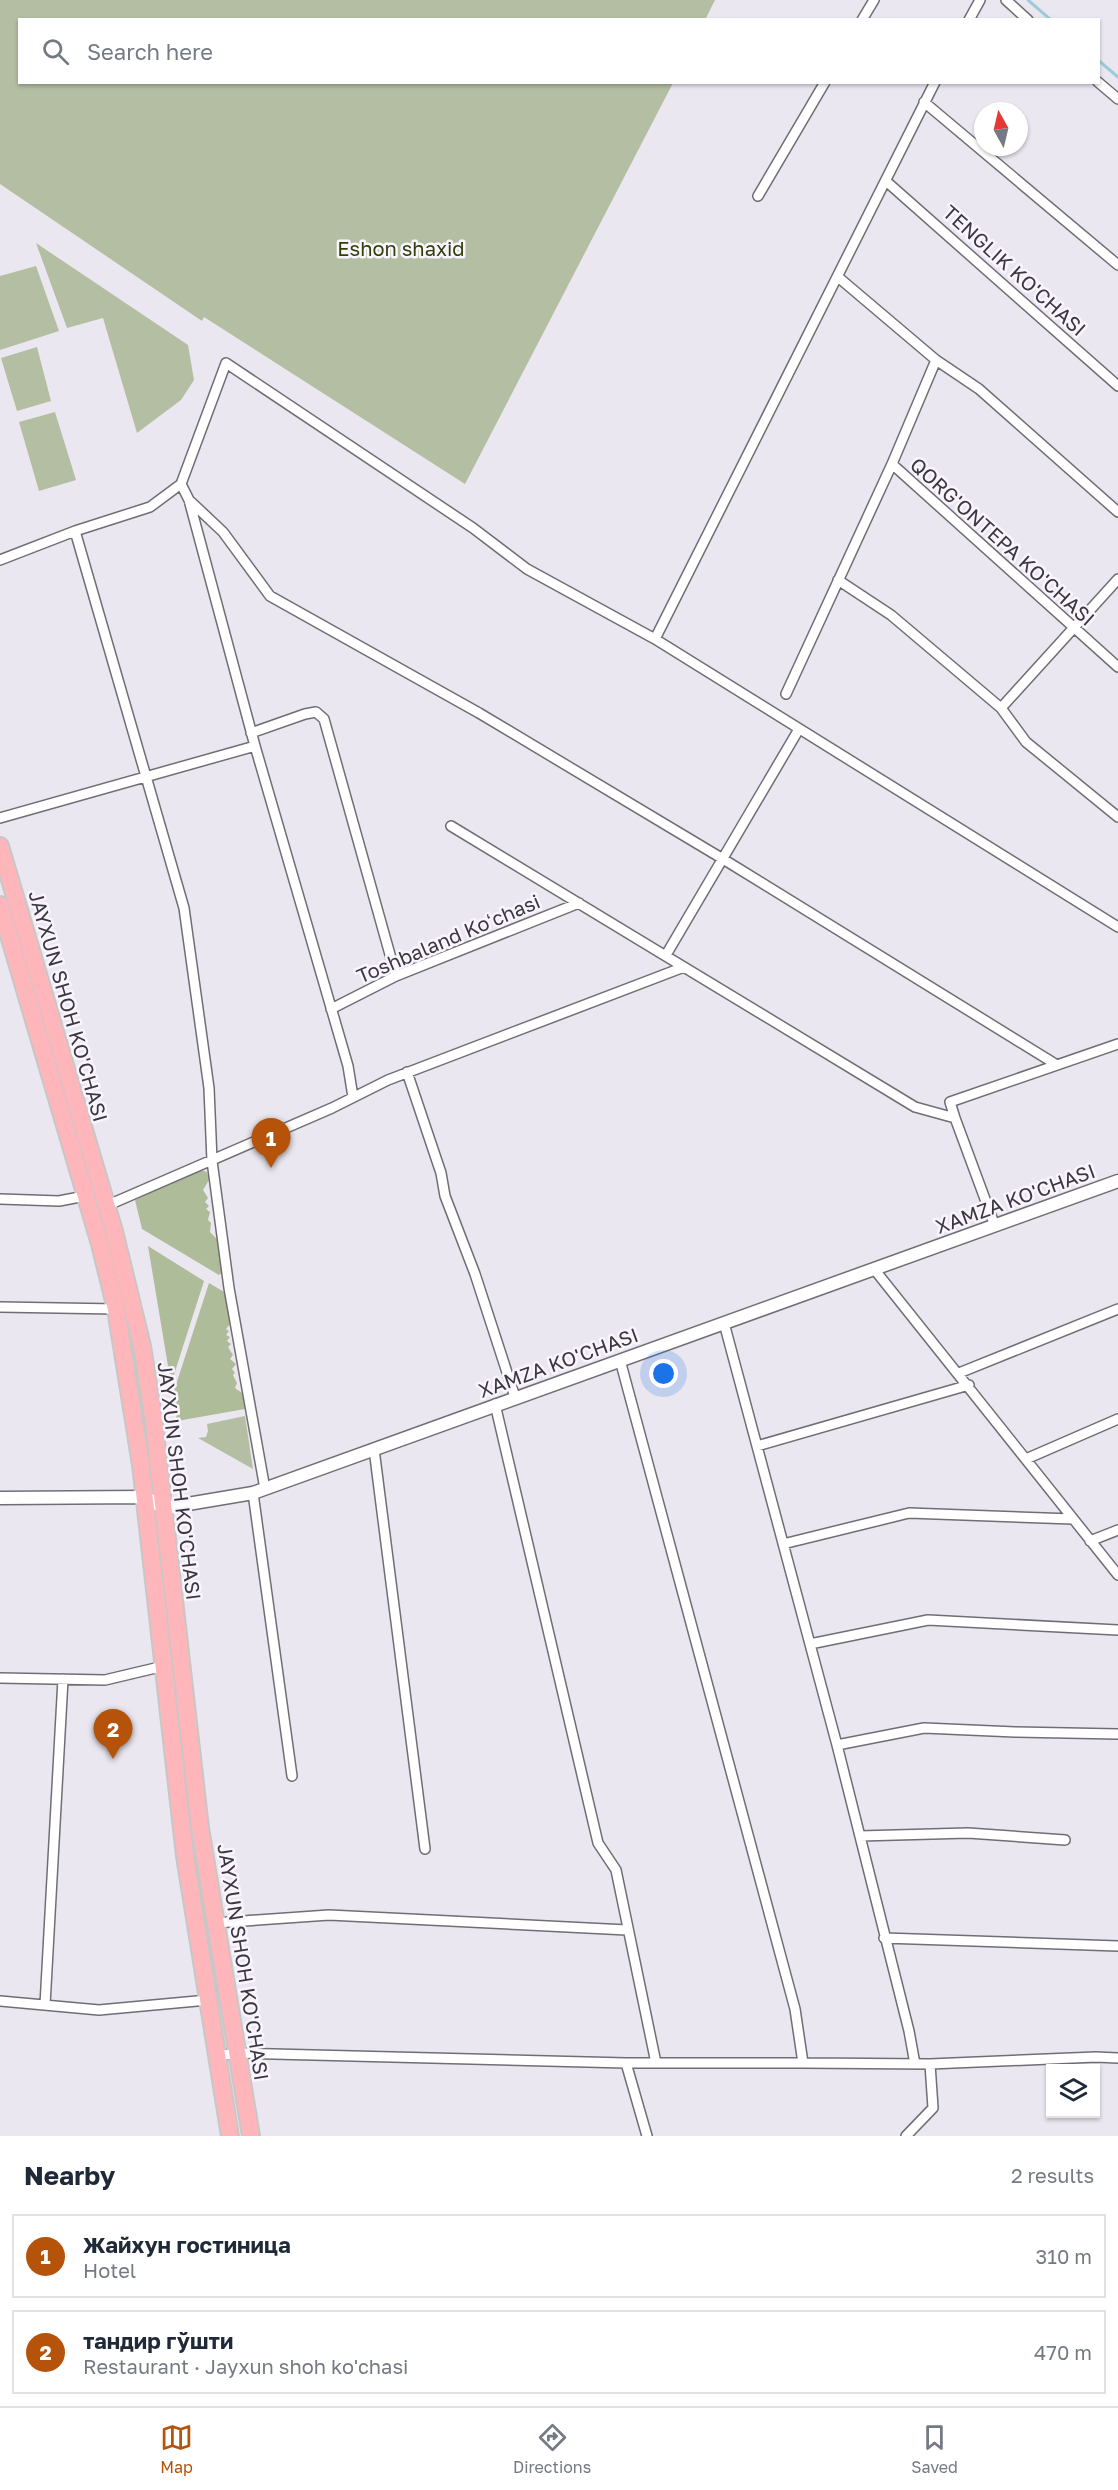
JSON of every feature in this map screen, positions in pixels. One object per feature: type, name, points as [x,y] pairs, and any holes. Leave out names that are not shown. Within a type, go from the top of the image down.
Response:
[{"type":"highway","name":"JAYXUN SHOH KO'CHASI","points":[[0,846],[106,1206],[142,1346],[164,1508],[200,1828],[251,2136]]},
{"type":"highway","name":"JAYXUN SHOH KO'CHASI","points":[[0,905],[116,1309],[145,1497],[185,1856],[230,2136]]},
{"type":"street","points":[[863,18],[873,0]]},
{"type":"street","points":[[970,18],[980,0]]},
{"type":"street","points":[[1006,0],[1026,18]]},
{"type":"street","points":[[758,196],[824,84]]},
{"type":"street","points":[[655,639],[887,182],[934,84]]},
{"type":"street","points":[[1100,84],[1118,99]]},
{"type":"street","points":[[924,102],[1118,265]]},
{"type":"street","name":"TENGLIK KO'CHASI","points":[[887,182],[1118,386]]},
{"type":"street","points":[[838,277],[936,360],[979,388],[1118,512]]},
{"type":"street","points":[[786,694],[892,464],[936,360]]},
{"type":"street","points":[[0,560],[75,531],[150,507],[181,484],[226,363],[473,528],[527,569],[655,639],[1118,927]]},
{"type":"street","name":"QORG'ONTEPA KO'CHASI","points":[[892,464],[1118,667]]},
{"type":"street","points":[[181,484],[189,500],[251,733],[348,1066],[353,1098]]},
{"type":"street","points":[[189,500],[223,532],[270,596],[479,713],[723,859],[1057,1065]]},
{"type":"street","points":[[75,531],[184,908],[209,1089],[213,1161],[229,1288],[265,1489]]},
{"type":"street","points":[[1001,708],[1118,579]]},
{"type":"street","points":[[838,580],[891,615],[1001,708],[1026,742],[1118,817]]},
{"type":"street","points":[[251,733],[305,714],[316,712],[324,719],[396,976]]},
{"type":"street","points":[[666,956],[799,729]]},
{"type":"street","points":[[0,818],[255,746]]},
{"type":"street","points":[[451,826],[915,1107],[955,1118]]},
{"type":"street","name":"Toshbaland Koʻchasi","points":[[331,1009],[396,976],[579,903]]},
{"type":"street","points":[[106,1206],[213,1161],[407,1072],[684,967]]},
{"type":"street","points":[[994,1226],[950,1102],[1118,1044]]},
{"type":"street","points":[[407,1072],[441,1173],[445,1196],[475,1274],[515,1397]]},
{"type":"street","name":"XAMZA KO'CHASI","points":[[164,1508],[265,1489],[495,1404],[1118,1181]]},
{"type":"street","points":[[0,1199],[58,1201],[85,1196]]},
{"type":"street","points":[[874,1269],[969,1385],[1118,1575]]},
{"type":"street","points":[[0,1307],[116,1309]]},
{"type":"street","points":[[959,1373],[1118,1309]]},
{"type":"street","points":[[724,1323],[837,1745],[909,2031],[915,2064]]},
{"type":"street","points":[[620,1360],[792,1997],[803,2063]]},
{"type":"street","points":[[757,1446],[969,1385]]},
{"type":"street","points":[[495,1404],[598,1843],[616,1870],[656,2062]]},
{"type":"street","points":[[1026,1459],[1118,1419]]},
{"type":"street","points":[[374,1449],[425,1849]]},
{"type":"street","points":[[253,1493],[292,1776]]},
{"type":"street","points":[[0,1498],[145,1497],[164,1508]]},
{"type":"street","points":[[783,1544],[909,1513],[1072,1519]]},
{"type":"street","points":[[1090,1541],[1118,1530]]},
{"type":"street","points":[[810,1644],[928,1620],[1118,1630]]},
{"type":"street","points":[[0,1678],[105,1680],[164,1666]]},
{"type":"street","points":[[45,2005],[63,1679]]},
{"type":"street","points":[[837,1745],[924,1728],[1118,1734]]},
{"type":"street","points":[[860,1836],[968,1833],[1065,1840]]},
{"type":"street","points":[[215,1923],[329,1915],[627,1930]]},
{"type":"street","points":[[884,1938],[1118,1946]]},
{"type":"street","points":[[0,2001],[99,2010],[208,2000]]},
{"type":"street","points":[[217,2056],[237,2053],[626,2062],[915,2064],[1118,2058]]},
{"type":"street","points":[[626,2062],[647,2136]]},
{"type":"street","points":[[906,2136],[933,2108],[930,2064]]},
{"type":"green space","name":"Eshon shaxid","points":[[0,0],[715,0],[706,18],[18,18],[18,84],[672,84],[465,484],[204,317],[202,321],[0,184]]},
{"type":"green space","points":[[36,243],[188,345],[194,380],[181,400],[137,433],[103,318],[67,328]]},
{"type":"green space","points":[[36,266],[59,331],[0,350],[0,276]]},
{"type":"green space","points":[[37,347],[51,401],[17,411],[1,358]]},
{"type":"green space","points":[[55,412],[76,480],[39,491],[19,422]]},
{"type":"green space","points":[[200,1170],[207,1172],[209,1180],[203,1190],[208,1198],[205,1202],[209,1206],[206,1209],[210,1212],[208,1220],[211,1223],[210,1232],[219,1241],[224,1271],[219,1275],[142,1229],[135,1200]]},
{"type":"green space","points":[[148,1246],[204,1281],[171,1384]]},
{"type":"green space","points":[[209,1283],[226,1293],[231,1323],[226,1329],[229,1331],[226,1335],[230,1337],[227,1341],[231,1344],[228,1347],[233,1355],[230,1359],[236,1364],[232,1369],[237,1383],[235,1388],[242,1393],[245,1409],[177,1421],[173,1394]]},
{"type":"green space","points":[[245,1416],[253,1469],[198,1438],[206,1437],[207,1424]]},
{"type":"waterway","points":[[1028,0],[1049,18]]},
{"type":"waterway","points":[[1100,62],[1118,77]]},
{"type":"place","name":"Жайхун гостиница","points":[[271,1168]]},
{"type":"place","name":"тандир гўшти","points":[[113,1759]]}]
